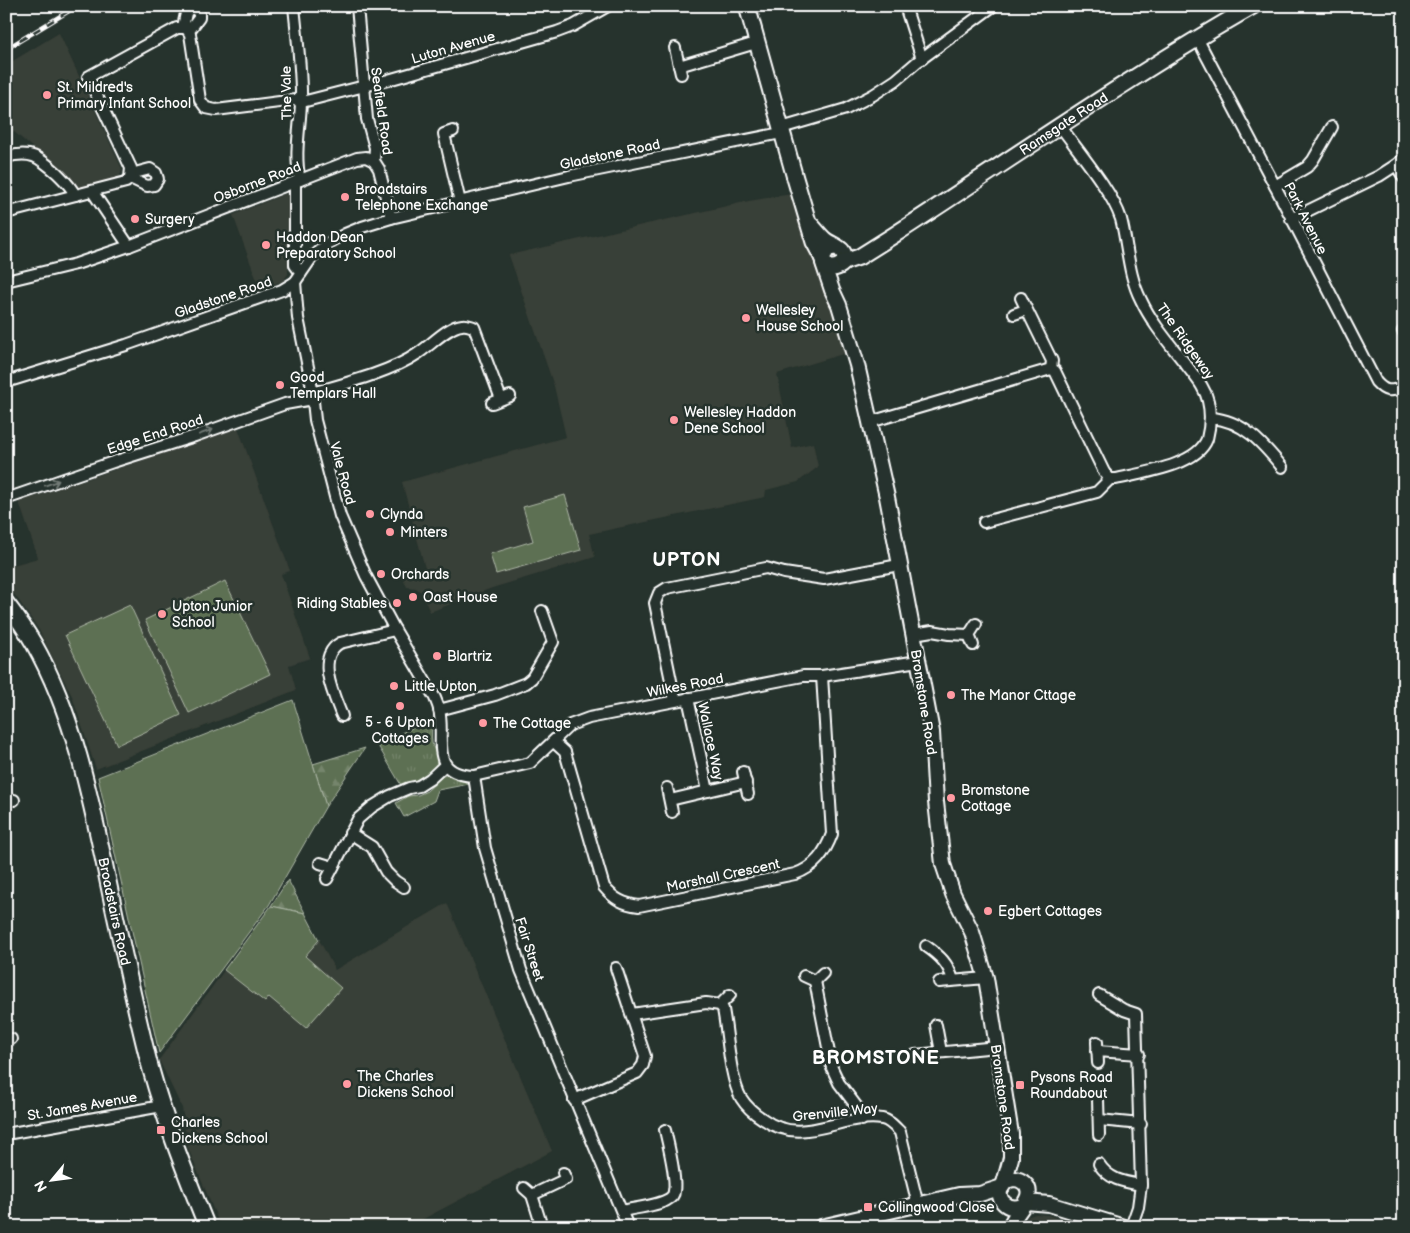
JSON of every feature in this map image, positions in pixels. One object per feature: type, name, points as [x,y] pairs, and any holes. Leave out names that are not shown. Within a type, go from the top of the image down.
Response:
[{"type":"main road","points":[[747,6],[756,43],[785,130],[814,242],[828,268],[840,257],[810,224]]},
{"type":"main road","name":"Ramsgate Road","points":[[840,257],[859,257],[1197,38],[1254,6]]},
{"type":"main road","name":"Broadstairs Road","points":[[6,603],[34,643],[48,671],[72,737],[104,861],[151,1069],[179,1156],[207,1227]]},
{"type":"street","name":"The Vale","points":[[294,6],[299,50],[301,101],[298,181]]},
{"type":"street","name":"Seafield Road","points":[[357,6],[367,119],[375,148],[374,161],[379,170],[392,218]]},
{"type":"street","name":"Luton Avenue","points":[[92,190],[126,182],[131,176],[128,163],[88,77],[177,28],[186,29],[191,37],[200,100],[206,108],[216,110],[301,101],[364,86],[556,32],[574,26],[608,6]]},
{"type":"street","points":[[904,6],[922,59]]},
{"type":"street","name":"Gladstone Road","points":[[6,382],[126,345],[282,290],[298,277],[312,256],[326,244],[345,234],[392,218],[569,176],[785,130],[846,109],[896,80],[993,6]]},
{"type":"street","name":"Park Avenue","points":[[1197,38],[1376,382],[1382,389],[1391,391],[1404,388]]},
{"type":"street","points":[[675,48],[680,70],[756,43]]},
{"type":"street","name":"The Ridgeway","points":[[1061,126],[1113,201],[1121,220],[1134,285],[1141,301],[1157,327],[1202,386],[1208,400],[1211,418],[1206,440],[1194,455],[1182,462],[1110,479]]},
{"type":"street","points":[[1275,186],[1307,167],[1332,127]]},
{"type":"street","points":[[454,131],[444,134],[460,202]]},
{"type":"street","points":[[6,157],[19,153],[41,159],[70,186],[75,195]]},
{"type":"street","name":"Osborne Road","points":[[6,281],[76,264],[130,246],[357,158],[366,157],[374,161]]},
{"type":"street","points":[[1291,219],[1379,176],[1400,162],[1404,178]]},
{"type":"street","name":"Vale Road","points":[[298,181],[294,261],[298,277],[298,318],[315,420],[340,516],[366,576],[435,698],[439,710]]},
{"type":"street","points":[[6,213],[92,190],[130,246]]},
{"type":"street","name":"Bromstone Road","points":[[840,257],[840,304]]},
{"type":"street","name":"Bromstone Road","points":[[823,260],[832,290],[840,304],[857,365],[914,634],[932,732],[936,802],[943,864],[953,894],[972,932],[986,978],[1011,1134],[1011,1158],[1003,1194],[1008,1227]]},
{"type":"street","points":[[1021,298],[1052,361],[1051,369]]},
{"type":"street","points":[[1014,314],[1026,310]]},
{"type":"street","name":"Edge End Road","points":[[6,499],[351,382],[416,355],[455,327],[464,324],[474,327],[501,399]]},
{"type":"street","points":[[870,422],[1051,369]]},
{"type":"street","points":[[984,522],[994,514],[1097,492],[1110,479],[1104,472],[1055,371],[1051,369]]},
{"type":"street","points":[[1211,418],[1218,418],[1235,424],[1252,434],[1282,468]]},
{"type":"street","points":[[675,700],[655,603],[658,593],[667,588],[766,568],[784,573],[824,579],[899,564]]},
{"type":"street","points":[[474,776],[454,772],[445,765],[440,752],[439,710],[502,693],[526,683],[532,678],[557,642],[542,611]]},
{"type":"street","points":[[969,635],[976,624]]},
{"type":"street","points":[[337,711],[327,660],[333,647],[340,643],[395,630]]},
{"type":"street","points":[[914,634],[932,630],[948,634],[969,635]]},
{"type":"street","points":[[969,635],[974,645]]},
{"type":"street","name":"Wilkes Road","points":[[474,776],[530,763],[570,725],[589,718],[802,676],[822,676],[918,661]]},
{"type":"street","name":"Marshall Crescent","points":[[554,742],[565,752],[604,887],[612,896],[626,904],[639,906],[795,874],[804,871],[816,862],[826,849],[832,834],[822,676]]},
{"type":"street","name":"Wallace Way","points":[[688,698],[708,791]]},
{"type":"street","points":[[327,879],[358,818],[390,796],[419,786],[445,765]]},
{"type":"street","name":"Wallace Way","points":[[743,772],[748,794]]},
{"type":"street","name":"Fair Street","points":[[474,776],[485,848],[521,970],[628,1227]]},
{"type":"street","name":"Wallace Way","points":[[670,800],[746,782]]},
{"type":"street","points":[[667,788],[672,812]]},
{"type":"street","points":[[350,833],[372,846],[386,872],[404,887]]},
{"type":"street","points":[[320,863],[333,867]]},
{"type":"street","points":[[926,946],[943,958],[950,968],[953,980]]},
{"type":"street","points":[[574,1100],[637,1074],[643,1065],[645,1056],[617,968]]},
{"type":"street","points":[[804,976],[819,977],[832,1068],[839,1083],[857,1107],[862,1120]]},
{"type":"street","points":[[939,982],[986,978]]},
{"type":"street","points":[[632,1014],[706,1003],[720,1005],[730,995]]},
{"type":"street","points":[[1099,995],[1124,1010],[1136,1014],[1139,1054],[1141,1185],[1138,1207],[1131,1227]]},
{"type":"street","name":"Grenville Way","points":[[720,1005],[723,1009],[734,1073],[742,1098],[754,1112],[771,1125],[789,1131],[807,1131],[862,1120],[883,1119],[894,1125],[900,1132],[904,1143],[918,1205]]},
{"type":"street","points":[[936,1025],[941,1052]]},
{"type":"street","points":[[915,1055],[997,1047]]},
{"type":"street","points":[[1098,1063],[1097,1047],[1139,1054]]},
{"type":"street","points":[[1098,1098],[1099,1135]]},
{"type":"street","name":"St. James Avenue","points":[[6,1134],[162,1106]]},
{"type":"street","points":[[1099,1120],[1140,1124]]},
{"type":"street","points":[[622,1211],[661,1202],[673,1196],[675,1190],[674,1155],[665,1130]]},
{"type":"street","name":"Bromstone Road","points":[[1011,1158],[1024,1194]]},
{"type":"street","points":[[1099,1164],[1104,1173],[1111,1178],[1141,1185]]},
{"type":"street","points":[[532,1195],[566,1179],[562,1173]]},
{"type":"street","points":[[1003,1194],[1010,1180],[1024,1194],[1049,1204],[1124,1227]]},
{"type":"street","points":[[524,1188],[532,1195],[542,1227]]},
{"type":"street","points":[[822,1227],[959,1195],[1003,1194]]},
{"type":"street","points":[[1003,1194],[1013,1208],[1024,1194]]},
{"type":"street","points":[[1008,1227],[1024,1194]]},
{"type":"shaded area","name":"St. Mildred's Primary Infant School","points":[[59,33],[122,169],[118,177],[77,191],[41,155],[6,125],[6,65]]},
{"type":"shaded area","name":"Haddon Dean Preparatory School","points":[[290,192],[288,274],[283,281],[260,289],[233,215]]},
{"type":"shaded area","name":"Wellesley Haddon Dene School","points":[[792,194],[846,353],[777,374],[792,448],[813,443],[818,467],[798,482],[766,490],[765,497],[589,534],[595,557],[492,588],[430,612],[421,592],[416,588],[407,587],[403,578],[425,568],[402,482],[566,437],[554,386],[509,255],[749,201]]},
{"type":"shaded area","name":"Upton Junior School","points":[[238,428],[290,571],[281,574],[310,658],[289,665],[296,690],[96,769],[72,696],[39,630],[17,598],[6,586],[6,567],[38,558],[19,502]]},
{"type":"shaded area","name":"The Charles Dickens School","points":[[447,903],[552,1151],[408,1227],[225,1227],[219,1223],[188,1148],[182,1108],[159,1060],[271,906],[305,913],[335,970]]},
{"type":"shaded area","points":[[1036,1214],[1048,1215],[1081,1227],[1022,1227],[1024,1221],[1029,1216]]},
{"type":"green space","points":[[565,495],[581,550],[496,574],[490,554],[533,541],[523,507]]},
{"type":"green space","points":[[225,581],[270,674],[189,713],[145,620]]},
{"type":"green space","points":[[130,605],[181,715],[117,745],[65,635]]},
{"type":"green space","points":[[293,700],[326,806],[269,905],[159,1053],[98,777]]},
{"type":"green space","points":[[432,719],[432,743],[437,758],[434,769],[412,782],[401,785],[377,744]]},
{"type":"green space","points":[[365,748],[326,806],[313,764]]},
{"type":"green space","points":[[451,775],[469,784],[438,790],[434,801],[404,817],[396,803],[408,796],[418,795],[427,791],[443,776]]},
{"type":"green space","points":[[288,880],[305,913],[271,906]]},
{"type":"green space","points":[[271,906],[305,913],[319,940],[305,956],[341,988],[306,1028],[269,997],[265,1002],[224,970]]},
{"type":"railway","points":[[6,49],[77,6]]},
{"type":"place","name":"St. Mildred's Primary Infant School","points":[[47,95]]},
{"type":"place","name":"Broadstairs Telephone Exchange","points":[[345,197]]},
{"type":"place","name":"Surgery","points":[[135,219]]},
{"type":"place","name":"Haddon Dean Preparatory School","points":[[266,245]]},
{"type":"place","name":"Wellesley House School","points":[[746,318]]},
{"type":"place","name":"Good Templars Hall","points":[[280,385]]},
{"type":"place","name":"Wellesley Haddon Dene School","points":[[674,420]]},
{"type":"place","name":"Clynda","points":[[370,514]]},
{"type":"place","name":"Minters","points":[[390,532]]},
{"type":"place","name":"Orchards","points":[[381,574]]},
{"type":"place","name":"Oast House","points":[[413,597]]},
{"type":"place","name":"Riding Stables","points":[[397,603]]},
{"type":"place","name":"Upton Junior School","points":[[162,614]]},
{"type":"place","name":"Blartriz","points":[[437,656]]},
{"type":"place","name":"Little Upton","points":[[394,686]]},
{"type":"place","name":"The Manor Cttage","points":[[951,695]]},
{"type":"place","name":"5 - 6 Upton Cottages","points":[[400,706]]},
{"type":"place","name":"The Cottage","points":[[483,723]]},
{"type":"place","name":"Bromstone Cottage","points":[[951,798]]},
{"type":"place","name":"Egbert Cottages","points":[[988,911]]},
{"type":"place","name":"The Charles Dickens School","points":[[347,1084]]},
{"type":"place","name":"Pysons Road Roundabout","points":[[1020,1085]]},
{"type":"place","name":"Charles Dickens School","points":[[161,1130]]},
{"type":"place","name":"Collingwood Close","points":[[868,1207]]},
{"type":"district","name":"UPTON","points":[[687,559]]},
{"type":"district","name":"BROMSTONE","points":[[876,1057]]}]
